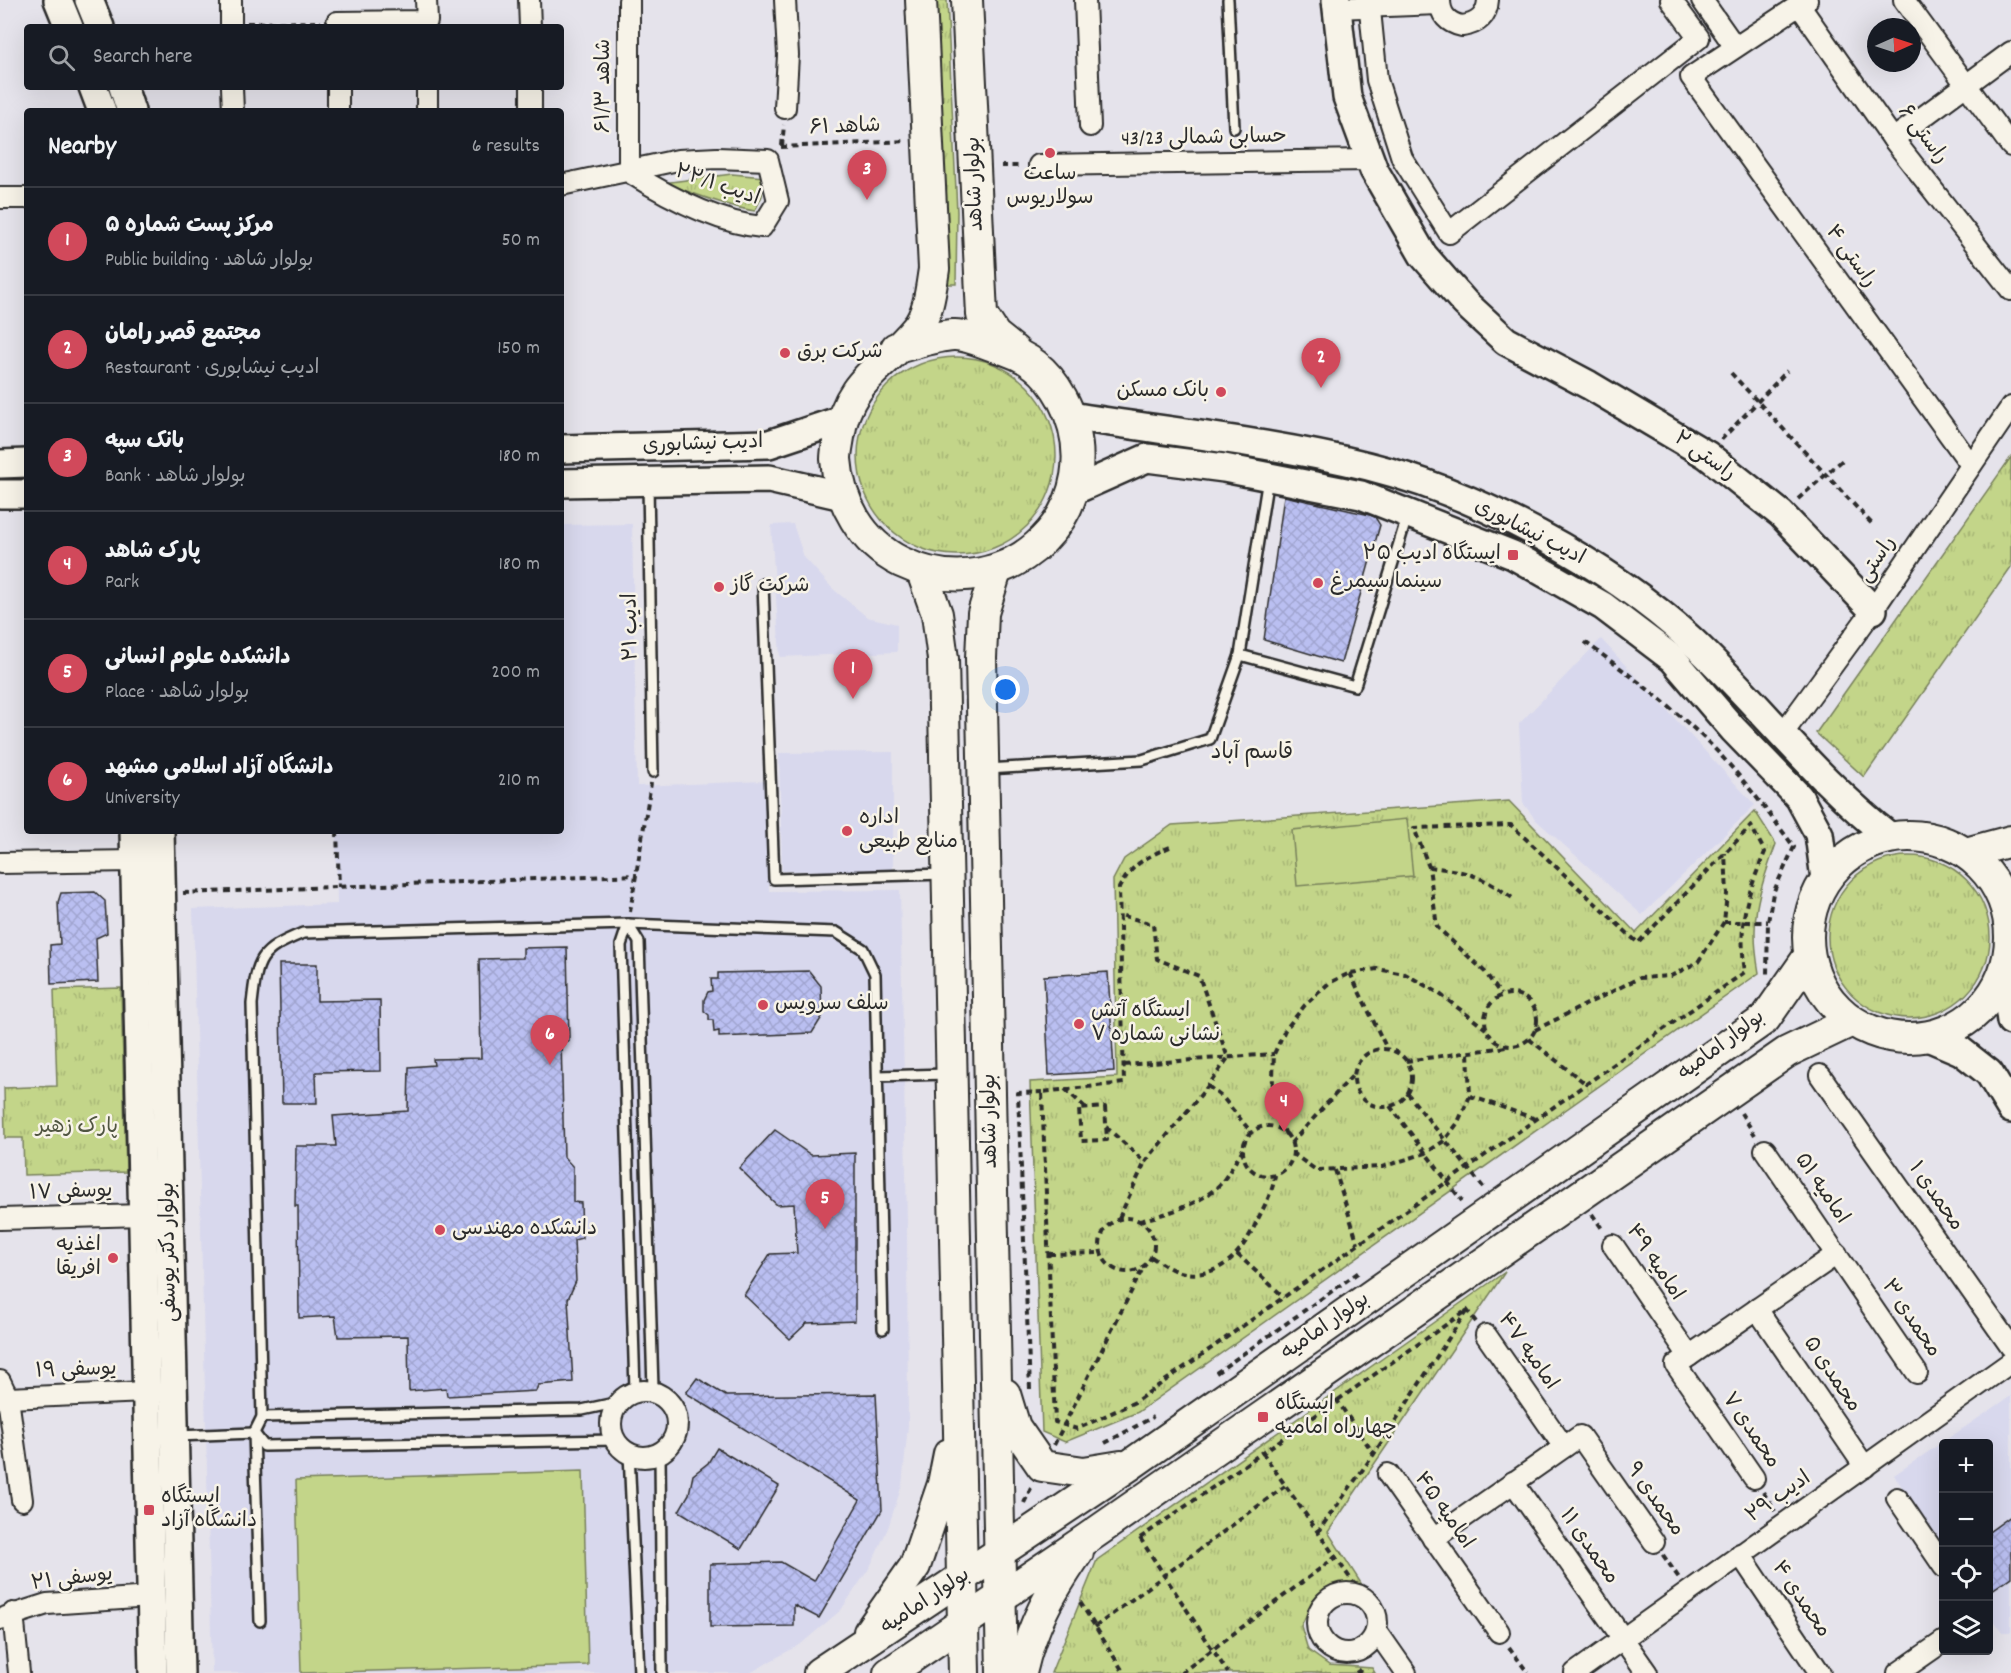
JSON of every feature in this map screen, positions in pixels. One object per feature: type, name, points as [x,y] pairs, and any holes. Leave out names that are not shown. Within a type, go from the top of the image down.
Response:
[{"type":"main road","name":"بولوار شاهد","points":[[921,0],[930,140],[934,268],[928,302],[917,328],[858,386],[841,420],[836,458],[843,495],[860,529],[888,555],[922,572],[959,577],[996,570],[1030,553],[1056,525],[1073,491],[1078,454],[1071,416],[1053,383],[1026,356],[1018,353],[995,335],[982,315],[967,0]]},
{"type":"main road","points":[[896,348],[955,334],[1018,353]]},
{"type":"main road","name":"بولوار شاهد","points":[[996,570],[983,613],[981,658],[1002,1673]]},
{"type":"main road","name":"بولوار شاهد","points":[[922,572],[937,614],[943,659],[964,1673]]},
{"type":"main road","points":[[1916,836],[1942,841],[1966,853],[1986,870],[2000,893],[2008,918],[2008,952],[1993,994],[1975,1014],[1953,1029],[1928,1037],[1902,1038],[1875,1033],[1852,1021],[1832,1003],[1818,981],[1809,956],[1813,903],[1825,879],[1843,860],[1865,845],[1890,837],[1916,836]]},
{"type":"main road","points":[[1966,853],[2011,841]]},
{"type":"main road","name":"بولوار امامیه","points":[[819,1673],[1130,1465],[1765,1019],[1809,956]]},
{"type":"main road","name":"بولوار امامیه","points":[[889,1673],[1085,1540],[1329,1388],[1458,1298],[1580,1196],[1787,1052],[1852,1021]]},
{"type":"main road","points":[[996,1364],[1015,1427],[1042,1466],[1084,1472],[1130,1465]]},
{"type":"main road","points":[[856,1649],[915,1566],[943,1484],[959,1401]]},
{"type":"main road","points":[[1021,1673],[1029,1638],[1051,1593],[1085,1540]]},
{"type":"street","points":[[58,0],[68,24]]},
{"type":"street","points":[[89,0],[99,24]]},
{"type":"street","points":[[231,0],[231,24]]},
{"type":"street","points":[[337,24],[427,24],[426,0]]},
{"type":"street","points":[[529,0],[530,24]]},
{"type":"street","name":"شاهد ۶۱/۳","points":[[629,0],[629,172]]},
{"type":"street","points":[[785,0],[788,55],[785,108]]},
{"type":"street","points":[[1085,0],[1090,126]]},
{"type":"street","points":[[1336,4],[1440,2],[1447,19],[1462,26],[1470,25],[1484,16],[1488,0]]},
{"type":"street","points":[[1369,4],[1377,80],[1402,158],[1449,233],[1699,38],[1671,0]]},
{"type":"street","points":[[1702,0],[1735,47],[1803,2]]},
{"type":"street","points":[[1904,0],[2011,146]]},
{"type":"street","name":"راستی ۶","points":[[1803,2],[1893,139],[2011,290]]},
{"type":"street","name":"راستی ۲","points":[[1336,4],[1347,96],[1370,160],[1397,214],[1423,255],[1465,303],[1506,341],[1589,385],[1707,455],[1780,514],[1873,610]]},
{"type":"street","name":"راستی ۴","points":[[1735,47],[1691,77],[1971,465]]},
{"type":"street","points":[[1893,139],[2011,52]]},
{"type":"street","points":[[94,90],[101,108]]},
{"type":"street","points":[[124,90],[130,108]]},
{"type":"street","points":[[232,90],[233,108]]},
{"type":"street","points":[[338,90],[338,108]]},
{"type":"street","points":[[427,90],[427,108]]},
{"type":"street","points":[[531,90],[531,108]]},
{"type":"street","name":"ادیب ۲۲/۱","points":[[564,184],[678,160],[717,158],[768,160],[778,201],[762,227],[746,225],[665,195],[629,172]]},
{"type":"street","name":"حسابی شمالی 43/23","points":[[1039,165],[1370,160]]},
{"type":"street","points":[[0,198],[24,198]]},
{"type":"street","name":"راستی","points":[[1781,736],[1873,610],[2011,407]]},
{"type":"street","name":"ادیب نیشابوری","points":[[1071,416],[1227,438],[1370,466],[1442,491],[1530,529],[1628,588],[1689,639],[1854,809],[1890,837]]},
{"type":"street","name":"ادیب نیشابوری","points":[[564,449],[770,444],[841,420]]},
{"type":"street","name":"ادیب نیشابوری","points":[[1073,491],[1147,459],[1268,476],[1361,495],[1513,555],[1603,606],[1673,659],[1733,729],[1799,797],[1819,834],[1825,879]]},
{"type":"street","points":[[0,464],[24,463]]},
{"type":"street","name":"ادیب نیشابوری","points":[[564,483],[769,479],[843,495]]},
{"type":"street","points":[[0,494],[24,494]]},
{"type":"street","name":"بولوار دکتر یوسفی","points":[[134,834],[153,1673]]},
{"type":"street","name":"بولوار دکتر یوسفی","points":[[160,834],[180,1673]]},
{"type":"street","points":[[0,863],[135,861]]},
{"type":"street","points":[[2008,952],[2007,1010],[2011,1021]]},
{"type":"street","points":[[1928,1037],[1961,1051],[1989,1073],[2011,1109]]},
{"type":"street","name":"محمدی ۱","points":[[1820,1075],[2011,1347]]},
{"type":"street","name":"امامیه ۵۱","points":[[1765,1150],[1837,1254]]},
{"type":"street","name":"یوسفی ۱۷","points":[[0,1219],[142,1215]]},
{"type":"street","name":"امامیه ۴۹","points":[[1612,1245],[1683,1360]]},
{"type":"street","points":[[1683,1360],[1837,1254]]},
{"type":"street","name":"محمدی ۳","points":[[1837,1254],[1917,1373]]},
{"type":"street","name":"محمدی ۵","points":[[1757,1309],[1865,1467]]},
{"type":"street","name":"امامیه ۴۷","points":[[1486,1335],[1572,1441]]},
{"type":"street","name":"محمدی ۷","points":[[1683,1360],[1754,1478]]},
{"type":"street","name":"ادیب ۲۹","points":[[1575,1673],[2011,1362]]},
{"type":"street","points":[[4,1389],[22,1500]]},
{"type":"street","name":"یوسفی ۱۹","points":[[4,1389],[146,1392]]},
{"type":"street","points":[[651,1391],[666,1399],[673,1407],[677,1428],[668,1447],[650,1456],[622,1447],[611,1421],[626,1397],[651,1391]]},
{"type":"street","points":[[1433,1539],[1572,1441]]},
{"type":"street","name":"محمدی ۹","points":[[1572,1441],[1654,1542]]},
{"type":"street","name":"امامیه ۴۵","points":[[1388,1474],[1499,1632]]},
{"type":"street","name":"محمدی ۱۱","points":[[1513,1482],[1647,1673]]},
{"type":"street","points":[[1897,1498],[1939,1560]]},
{"type":"street","name":"محمدی ۴","points":[[1740,1554],[1820,1673]]},
{"type":"street","points":[[1342,1593],[1354,1593],[1364,1598],[1372,1607],[1377,1618],[1376,1630],[1371,1641],[1362,1649],[1351,1653],[1339,1652],[1329,1647],[1321,1639],[1317,1628],[1317,1616],[1322,1605],[1331,1597],[1342,1593]]},
{"type":"street","name":"یوسفی ۲۱","points":[[6,1616],[47,1604],[151,1597]]},
{"type":"street","points":[[6,1616],[19,1673]]},
{"type":"street","points":[[1376,1630],[1406,1673]]},
{"type":"street","points":[[1898,1673],[1939,1644]]},
{"type":"lane","points":[[1228,0],[1234,128]]},
{"type":"lane","points":[[983,769],[1142,760],[1210,739],[1240,655],[1268,476]]},
{"type":"lane","name":"ادیب ۲۱","points":[[648,481],[653,772]]},
{"type":"lane","points":[[1240,655],[1355,686],[1408,514]]},
{"type":"lane","points":[[763,584],[774,879],[947,874]]},
{"type":"lane","points":[[262,1417],[582,1410],[626,1397],[635,1378],[621,945],[628,924]]},
{"type":"lane","points":[[628,924],[639,942],[653,1388],[666,1399]]},
{"type":"lane","points":[[260,1621],[254,1433],[262,1417],[252,1004],[255,969],[266,953],[281,942],[303,933],[628,924],[836,932],[863,949],[875,974],[883,1329]]},
{"type":"lane","points":[[879,1076],[952,1074]]},
{"type":"lane","points":[[174,1436],[254,1433]]},
{"type":"lane","points":[[254,1433],[264,1446],[622,1447],[639,1673]]},
{"type":"lane","points":[[660,1453],[662,1673]]},
{"type":"path","name":"شاهد ۶۱","points":[[768,160],[782,146],[930,140]]},
{"type":"path","points":[[1707,455],[1787,371]]},
{"type":"path","points":[[1731,373],[1872,524]]},
{"type":"path","points":[[1780,514],[1845,458]]},
{"type":"path","points":[[1585,642],[1652,692],[1705,739],[1759,800],[1794,847],[1773,893],[1768,922],[1765,984]]},
{"type":"path","points":[[628,924],[653,772]]},
{"type":"path","points":[[1042,1092],[1055,1422],[1077,1429],[1135,1402],[1745,972],[1740,939],[1747,894],[1765,852],[1751,826],[1638,944],[1511,825],[1414,828],[1429,867],[1437,927],[1485,972],[1501,995]]},
{"type":"path","points":[[337,834],[339,887]]},
{"type":"path","points":[[1030,1395],[1018,1093],[1124,1083],[1119,888],[1129,870],[1151,855],[1170,847]]},
{"type":"path","points":[[1535,1030],[1639,978],[1671,976],[1698,962],[1724,922],[1727,894],[1725,853]]},
{"type":"path","points":[[1429,867],[1466,871],[1492,883],[1514,899]]},
{"type":"path","points":[[162,894],[637,875]]},
{"type":"path","points":[[1120,915],[1153,924],[1157,959],[1199,976],[1228,1058]]},
{"type":"path","points":[[1724,922],[1768,922]]},
{"type":"path","points":[[1243,1149],[1243,1157],[1252,1171],[1260,1175],[1275,1175],[1287,1166],[1292,1153],[1291,1143],[1272,1100],[1274,1054],[1285,1030],[1305,1005],[1329,983],[1350,973],[1377,969],[1405,974],[1437,992],[1486,1029],[1501,1044],[1510,1046]]},
{"type":"path","points":[[1350,973],[1387,1049],[1406,1060],[1510,1046],[1529,1039],[1538,1020],[1530,1001],[1522,995],[1501,995],[1487,1009],[1486,1029]]},
{"type":"path","points":[[1529,1039],[1586,1084]]},
{"type":"path","points":[[1291,1143],[1354,1074],[1362,1058],[1369,1052],[1387,1049]]},
{"type":"path","points":[[1292,1153],[1316,1170],[1335,1170],[1382,1167],[1426,1153],[1444,1141],[1457,1124],[1470,1096],[1468,1052]]},
{"type":"path","points":[[1124,1065],[1274,1054]]},
{"type":"path","points":[[1119,1219],[1145,1162],[1208,1086],[1228,1058]]},
{"type":"path","points":[[1354,1074],[1354,1084],[1363,1100],[1381,1107],[1390,1106],[1407,1093],[1412,1076],[1406,1060]]},
{"type":"path","points":[[1208,1086],[1224,1099],[1251,1132]]},
{"type":"path","points":[[1065,1089],[1086,1108]]},
{"type":"path","points":[[1407,1093],[1483,1187]]},
{"type":"path","points":[[1728,1094],[1765,1150]]},
{"type":"path","points":[[1470,1096],[1536,1119]]},
{"type":"path","points":[[1390,1106],[1462,1201]]},
{"type":"path","points":[[1105,1107],[1106,1127],[1107,1140],[1081,1141],[1079,1109],[1105,1107]]},
{"type":"path","points":[[1144,1266],[1137,1270],[1119,1271],[1105,1261],[1101,1253],[1101,1236],[1111,1223],[1119,1219],[1140,1221],[1176,1211],[1204,1196],[1221,1183],[1251,1132],[1266,1126],[1273,1127],[1286,1135]]},
{"type":"path","points":[[1106,1127],[1145,1162]]},
{"type":"path","points":[[1335,1170],[1359,1244]]},
{"type":"path","points":[[1151,1257],[1179,1272],[1207,1273],[1226,1264],[1237,1254],[1251,1234],[1274,1186],[1275,1175]]},
{"type":"path","points":[[1476,1191],[1492,1180]]},
{"type":"path","points":[[1453,1208],[1469,1196]]},
{"type":"path","name":"امامیه ۴۹","points":[[1580,1196],[1612,1245]]},
{"type":"path","points":[[1021,1509],[1066,1425],[1144,1266],[1151,1257],[1154,1241],[1151,1233],[1140,1221]]},
{"type":"path","points":[[1049,1254],[1101,1253]]},
{"type":"path","points":[[1237,1254],[1284,1297]]},
{"type":"path","points":[[1212,1375],[1364,1269]]},
{"type":"path","points":[[1140,1538],[1262,1453],[1329,1388],[1458,1298]]},
{"type":"path","points":[[1317,1533],[1374,1454],[1458,1298]]},
{"type":"path","name":"امامیه ۴۷","points":[[1458,1298],[1486,1335]]},
{"type":"path","name":"امامیه ۴۵","points":[[1329,1388],[1388,1474]]},
{"type":"path","points":[[1099,1446],[1158,1414]]},
{"type":"path","points":[[1258,1446],[1364,1598]]},
{"type":"path","name":"محمدی ۷","points":[[1754,1478],[1783,1524]]},
{"type":"path","points":[[1095,1627],[1285,1486]]},
{"type":"path","points":[[1136,1532],[1228,1673]]},
{"type":"path","name":"محمدی ۹","points":[[1654,1542],[1689,1591]]},
{"type":"path","points":[[1181,1673],[1341,1553]]},
{"type":"path","points":[[1080,1602],[1124,1673]]},
{"type":"path","points":[[1499,1632],[1528,1673]]},
{"type":"path","points":[[1356,1673],[1362,1669]]},
{"type":"shaded area","points":[[632,524],[637,786],[765,781],[769,891],[900,890],[907,1222],[908,1425],[902,1485],[888,1528],[870,1567],[841,1610],[802,1643],[750,1673],[212,1673],[193,909],[337,904],[336,834],[564,834],[564,525]]},
{"type":"shaded area","points":[[793,524],[804,557],[833,589],[867,617],[897,624],[897,652],[780,657],[771,525]]},
{"type":"shaded area","points":[[1601,639],[1755,805],[1642,915],[1536,820],[1523,803],[1519,724]]},
{"type":"shaded area","points":[[893,752],[893,870],[782,871],[779,753]]},
{"type":"shaded area","points":[[2011,1396],[2011,1632],[2002,1632],[1993,1619],[1993,1439],[1947,1439]]},
{"type":"shaded area","points":[[1939,1445],[1939,1541],[1894,1475]]},
{"type":"green space","points":[[935,0],[947,0],[957,212],[956,284],[948,284]]},
{"type":"green space","points":[[732,174],[764,177],[762,196],[755,211],[721,203],[663,183]]},
{"type":"green space","points":[[957,357],[976,359],[995,365],[1012,374],[1027,386],[1039,401],[1048,418],[1054,437],[1056,456],[1054,475],[1048,494],[1039,511],[1027,526],[1012,538],[995,547],[976,553],[957,555],[938,553],[919,547],[902,538],[887,526],[875,511],[866,494],[860,475],[858,456],[860,437],[866,418],[875,401],[887,386],[902,374],[919,365],[938,359]]},
{"type":"green space","points":[[2011,457],[2011,567],[1864,777],[1816,733]]},
{"type":"green space","points":[[1509,801],[1636,933],[1755,811],[1776,844],[1764,878],[1755,921],[1759,973],[1138,1412],[1065,1442],[1042,1432],[1030,1082],[1117,1077],[1113,880],[1124,859],[1172,825]]},
{"type":"green space","points":[[1407,819],[1413,876],[1297,886],[1292,830]]},
{"type":"green space","points":[[1909,856],[1940,862],[1966,880],[1984,906],[1990,937],[1984,968],[1966,994],[1940,1012],[1909,1018],[1878,1012],[1852,994],[1834,968],[1828,937],[1834,906],[1852,880],[1878,862]]},
{"type":"green space","name":"پارک زهیر","points":[[121,988],[126,1172],[24,1175],[23,1138],[5,1138],[4,1088],[57,1086],[54,990]]},
{"type":"green space","points":[[1505,1272],[1328,1532],[1366,1591],[1341,1589],[1325,1592],[1319,1596],[1301,1626],[1308,1650],[1329,1665],[1372,1668],[1375,1673],[1051,1673],[1097,1560]]},
{"type":"green space","points":[[583,1471],[588,1665],[301,1673],[296,1480]]},
{"type":"building","name":"سینما سیمرغ","points":[[1284,496],[1370,515],[1375,517],[1380,525],[1341,663],[1264,640]]},
{"type":"building","points":[[95,892],[105,901],[107,933],[96,938],[98,982],[51,984],[50,945],[60,944],[58,902],[61,893]]},
{"type":"building","name":"دانشکده مهندسی","points":[[567,947],[569,1041],[561,1041],[564,1157],[573,1167],[573,1202],[581,1203],[582,1238],[574,1240],[576,1281],[568,1299],[573,1382],[538,1385],[536,1391],[447,1396],[446,1388],[409,1391],[408,1336],[338,1337],[335,1316],[299,1318],[298,1206],[295,1206],[296,1146],[336,1146],[333,1116],[408,1111],[409,1067],[434,1065],[433,1059],[481,1058],[479,959],[523,958],[523,948]]},
{"type":"building","points":[[279,964],[317,964],[317,1001],[380,1000],[381,1071],[316,1072],[317,1103],[282,1103]]},
{"type":"building","name":"سلف سرویس","points":[[809,971],[821,986],[822,1017],[812,1033],[719,1037],[719,1031],[714,1032],[713,1020],[709,1020],[709,1015],[704,1011],[704,1000],[708,992],[712,991],[711,979],[718,979],[718,973]]},
{"type":"building","name":"ایستگاه آتش نشانی شماره ۷","points":[[1108,972],[1114,1071],[1049,1075],[1044,976]]},
{"type":"building","points":[[775,1130],[811,1155],[855,1153],[855,1321],[807,1323],[790,1339],[744,1295],[770,1254],[797,1253],[794,1204],[777,1205],[739,1168]]},
{"type":"building","points":[[697,1378],[726,1396],[876,1394],[882,1510],[819,1618],[794,1605],[794,1626],[710,1627],[710,1564],[781,1562],[814,1581],[860,1500],[686,1393]]},
{"type":"building","points":[[717,1448],[779,1486],[741,1549],[679,1511],[689,1494],[693,1475],[708,1463]]},
{"type":"building","points":[[2011,1516],[2011,1577],[1993,1589],[1993,1547],[1993,1529]]},
{"type":"place","name":"ساعت سولاریوس","points":[[1050,153]]},
{"type":"place","name":"بانک سپه","points":[[867,200]]},
{"type":"place","name":"شرکت برق","points":[[785,353]]},
{"type":"place","name":"مجتمع قصر رامان","points":[[1321,388]]},
{"type":"place","name":"بانک مسکن","points":[[1221,392]]},
{"type":"place","name":"ایستگاه ادیب ۲۵","points":[[1513,555]]},
{"type":"place","name":"سینما سیمرغ","points":[[1318,583]]},
{"type":"place","name":"شرکت گاز","points":[[719,587]]},
{"type":"place","name":"مرکز پست شماره ۵","points":[[853,699]]},
{"type":"place","name":"اداره منابع طبیعی","points":[[847,831]]},
{"type":"place","name":"سلف سرویس","points":[[763,1005]]},
{"type":"place","name":"ایستگاه آتش نشانی شماره ۷","points":[[1079,1024]]},
{"type":"place","name":"دانشگاه آزاد اسلامی مشهد","points":[[550,1065]]},
{"type":"place","name":"پارک شاهد","points":[[1284,1132]]},
{"type":"place","name":"دانشکده علوم انسانی","points":[[825,1229]]},
{"type":"place","name":"دانشکده مهندسی","points":[[440,1230]]},
{"type":"place","name":"اغذیه افریقا","points":[[113,1258]]},
{"type":"place","name":"ایستگاه چهارراه امامیه","points":[[1263,1417]]},
{"type":"place","name":"ایستگاه دانشگاه آزاد","points":[[149,1510]]},
{"type":"district","name":"قاسم آباد","points":[[1252,753]]}]
